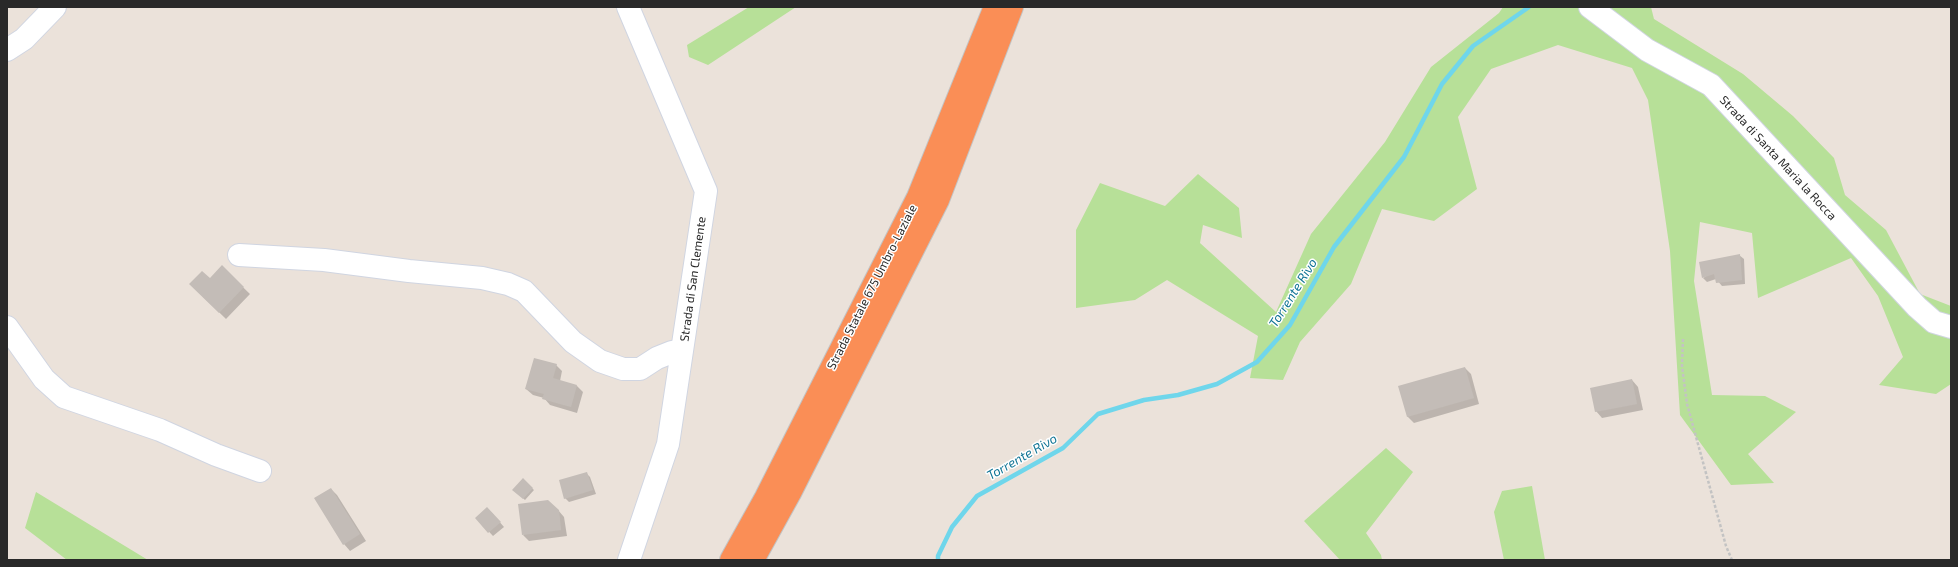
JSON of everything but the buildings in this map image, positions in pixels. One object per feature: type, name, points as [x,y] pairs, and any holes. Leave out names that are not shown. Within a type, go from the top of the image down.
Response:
[{"type":"highway","name":"Strada Statale 675 Umbro-Laziale","points":[[731,560],[766,497],[918,197],[995,7]]},
{"type":"highway","name":"Strada Statale 675 Umbro-Laziale","points":[[754,560],[938,200],[1012,7]]},
{"type":"street","points":[[7,50],[24,39],[55,7]]},
{"type":"street","name":"Strada di San Clemente","points":[[628,7],[706,191],[668,444],[629,560]]},
{"type":"street","name":"Strada di Santa Maria la Rocca","points":[[1590,7],[1647,50],[1711,85],[1917,307],[1934,322],[1951,327]]},
{"type":"street","points":[[239,255],[324,260],[408,271],[482,278],[508,284],[524,291],[573,342],[600,360],[623,368],[640,369],[657,358],[682,350]]},
{"type":"street","points":[[7,327],[44,379],[64,398],[160,430],[216,455],[260,470]]},
{"type":"path","points":[[1683,339],[1682,366],[1687,404],[1726,546],[1732,560]]},
{"type":"green space","points":[[749,7],[796,7],[708,65],[689,57],[687,45]]},
{"type":"green space","points":[[1503,7],[1651,7],[1654,19],[1743,74],[1793,116],[1834,158],[1845,195],[1886,230],[1920,294],[1951,306],[1951,384],[1936,394],[1879,385],[1903,357],[1878,296],[1851,258],[1758,298],[1752,233],[1700,222],[1694,281],[1712,395],[1765,396],[1796,412],[1748,454],[1774,483],[1731,485],[1680,415],[1670,251],[1648,100],[1632,68],[1558,45],[1491,69],[1458,117],[1477,189],[1434,221],[1382,209],[1351,284],[1300,342],[1283,380],[1250,378],[1258,336],[1167,280],[1135,300],[1076,308],[1076,230],[1100,183],[1165,206],[1198,174],[1239,208],[1242,238],[1203,225],[1200,243],[1276,312],[1311,234],[1385,142],[1431,67],[1499,13]]},
{"type":"green space","points":[[1386,448],[1413,472],[1366,533],[1381,555],[1382,560],[1340,560],[1304,521]]},
{"type":"green space","points":[[1532,486],[1545,560],[1504,560],[1494,512],[1502,491]]},
{"type":"green space","points":[[36,492],[148,560],[67,560],[25,528]]},
{"type":"waterway","name":"Torrente Rivo","points":[[938,560],[938,556],[952,527],[977,496],[1063,448],[1098,414],[1144,400],[1178,395],[1217,384],[1257,362],[1290,325],[1334,247],[1404,157],[1442,84],[1473,46],[1529,7]]}]
